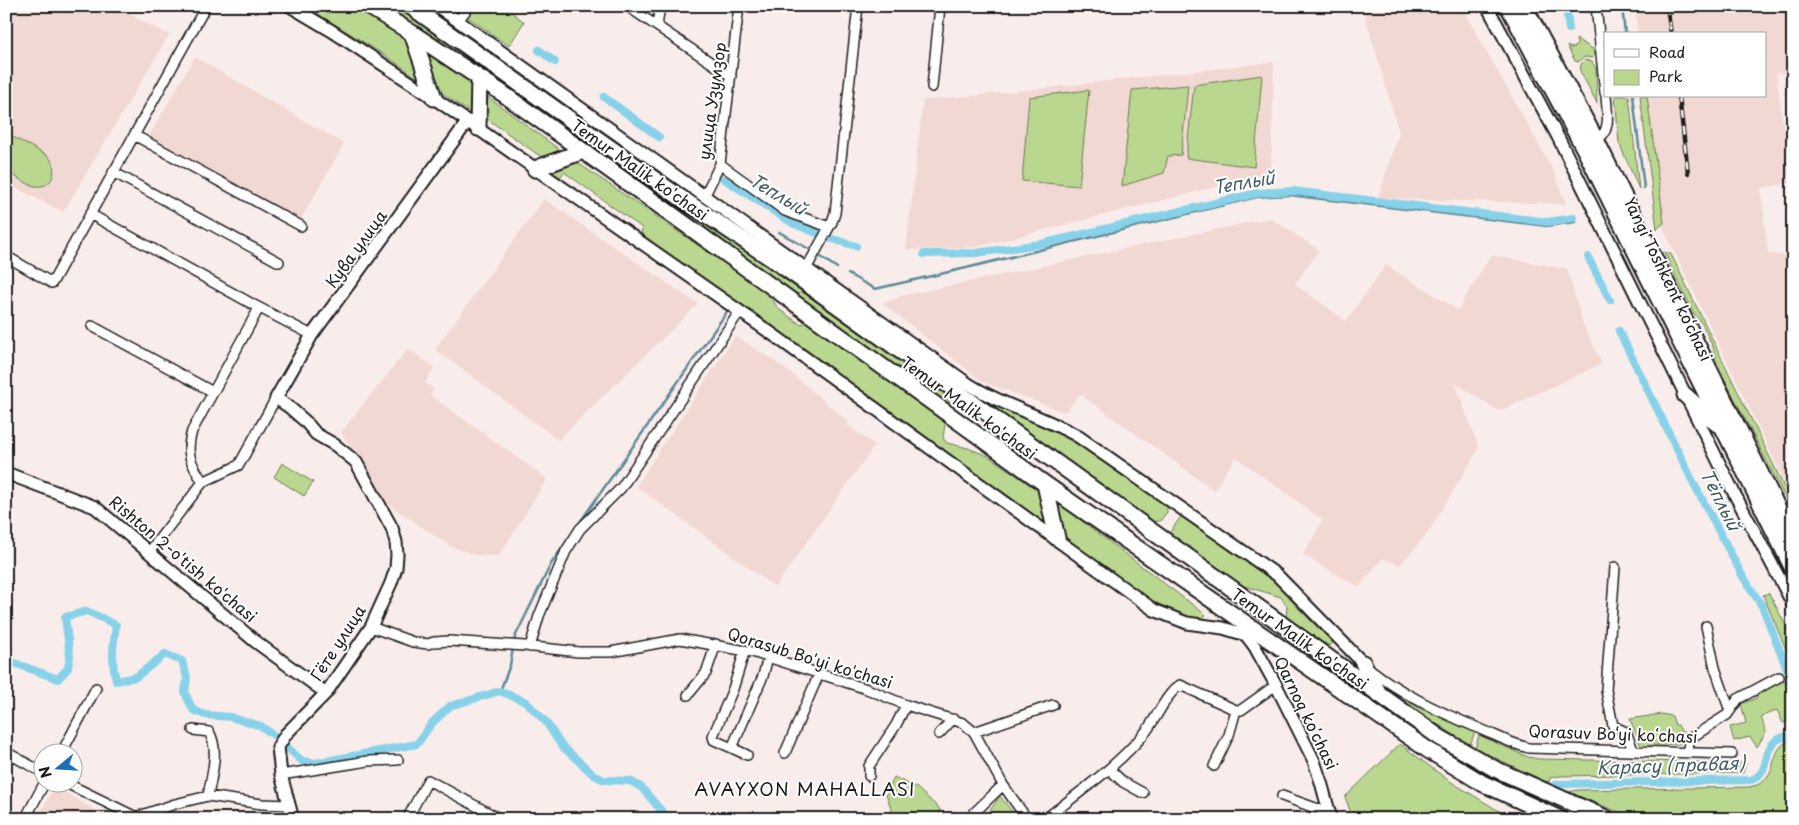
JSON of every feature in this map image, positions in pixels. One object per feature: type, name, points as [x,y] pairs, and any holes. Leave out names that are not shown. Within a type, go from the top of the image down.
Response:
[{"type":"highway","name":"Temur Malik ko'chasi","points":[[368,6],[479,78],[583,151],[1249,631],[1440,758],[1482,783],[1557,818]]},
{"type":"highway","name":"Temur Malik ko'chasi","points":[[410,6],[670,190],[773,260],[1380,696],[1456,748],[1546,792],[1608,819]]},
{"type":"highway","name":"Yangi Toshkent ko‘chasi","points":[[1508,6],[1586,152],[1792,568]]},
{"type":"highway","name":"Yangi Toshkent ko‘chasi","points":[[1524,6],[1596,140],[1793,539]]},
{"type":"highway","points":[[412,33],[434,98]]},
{"type":"highway","points":[[473,125],[479,78]]},
{"type":"highway","points":[[535,169],[583,151]]},
{"type":"highway","points":[[1685,395],[1724,430]]},
{"type":"highway","points":[[973,433],[971,418],[975,413],[983,411]]},
{"type":"highway","points":[[1045,484],[1057,538]]},
{"type":"highway","points":[[1249,631],[1263,612]]},
{"type":"highway","points":[[1363,663],[1380,696]]},
{"type":"street","points":[[6,256],[52,282],[206,6]]},
{"type":"street","points":[[290,6],[332,31],[434,98],[740,311],[1162,614],[1187,623],[1249,631]]},
{"type":"street","points":[[437,6],[967,383],[989,396],[1050,422],[1079,437],[1277,576],[1363,663]]},
{"type":"street","points":[[458,20],[469,6]]},
{"type":"street","points":[[627,6],[731,76]]},
{"type":"street","points":[[657,26],[660,6]]},
{"type":"street","name":"улица Узумзор","points":[[704,197],[720,164],[740,6]]},
{"type":"street","points":[[806,269],[835,213],[858,6]]},
{"type":"street","points":[[932,87],[940,6]]},
{"type":"street","points":[[1487,6],[1558,137],[1734,493],[1793,604]]},
{"type":"street","points":[[1596,6],[1604,85]]},
{"type":"street","points":[[1596,140],[1602,138],[1606,129],[1605,98]]},
{"type":"street","name":"Кува улица","points":[[276,398],[312,336],[473,125]]},
{"type":"street","points":[[134,135],[301,226]]},
{"type":"street","points":[[720,164],[785,211],[829,227]]},
{"type":"street","points":[[113,172],[279,262]]},
{"type":"street","points":[[90,214],[312,336]]},
{"type":"street","points":[[773,260],[789,258]]},
{"type":"street","points":[[203,482],[191,463],[188,442],[192,431],[259,308]]},
{"type":"street","points":[[530,647],[540,616],[566,551],[580,529],[621,488],[740,311]]},
{"type":"street","points":[[92,326],[213,392]]},
{"type":"street","points":[[889,328],[895,348]]},
{"type":"street","points":[[150,551],[203,482],[239,465],[276,398]]},
{"type":"street","name":"Гёте улица","points":[[276,398],[306,422],[316,434],[335,445],[356,462],[392,528],[396,548],[396,568],[371,628],[326,693],[286,734],[278,747],[281,775],[293,819]]},
{"type":"street","name":"Rishton 2-o'tish ko'chasi","points":[[6,473],[95,507],[150,551],[256,642],[326,693]]},
{"type":"street","points":[[1615,567],[1606,690],[1613,726],[1626,732],[1633,750]]},
{"type":"street","points":[[1706,626],[1715,668],[1730,711]]},
{"type":"street","name":"Qorasub Bo'yi ko'chasi","points":[[371,628],[413,642],[428,644],[450,641],[578,652],[610,652],[680,639],[716,644],[768,657],[867,689],[906,705],[964,722],[974,732]]},
{"type":"street","name":"Qarnoq koʻchasi","points":[[1249,631],[1314,761],[1330,816]]},
{"type":"street","points":[[688,695],[706,673],[716,644]]},
{"type":"street","points":[[745,650],[733,689],[713,736],[714,740],[747,755]]},
{"type":"street","points":[[732,748],[768,657]]},
{"type":"street","name":"Qorasuv Bo‘yi koʻchasi","points":[[1363,663],[1412,698],[1524,747],[1534,749],[1732,754]]},
{"type":"street","points":[[785,753],[820,674]]},
{"type":"street","points":[[1688,752],[1689,739],[1730,711],[1738,699],[1779,677]]},
{"type":"street","points":[[1045,819],[1118,762],[1145,733],[1180,685],[1236,710],[1241,710],[1276,685]]},
{"type":"street","points":[[67,742],[96,688]]},
{"type":"street","points":[[869,776],[869,766],[896,725],[906,705]]},
{"type":"street","points":[[1027,819],[1002,785],[974,732],[1053,705]]},
{"type":"street","points":[[1214,766],[1229,734],[1236,710]]},
{"type":"street","points":[[939,734],[953,719]]},
{"type":"street","points":[[192,730],[209,732],[212,737],[214,752],[208,796]]},
{"type":"street","points":[[6,752],[32,766]]},
{"type":"street","points":[[281,775],[368,761],[398,760]]},
{"type":"street","points":[[1109,769],[1123,782],[1144,794]]},
{"type":"street","points":[[407,819],[428,780],[500,819]]},
{"type":"street","points":[[974,813],[1002,785]]},
{"type":"street","points":[[82,791],[136,817],[175,804],[208,796],[262,804],[289,804]]},
{"type":"street","points":[[25,819],[40,792]]},
{"type":"street","points":[[1282,796],[1330,816]]},
{"type":"shaded area","points":[[6,6],[113,6],[169,35],[63,212],[6,183]]},
{"type":"shaded area","points":[[1373,6],[1461,6],[1554,172],[1566,204],[1378,198],[1399,132],[1364,12]]},
{"type":"shaded area","points":[[1635,6],[1793,6],[1793,153],[1784,91],[1784,81],[1789,74],[1776,72],[1791,183],[1761,188],[1768,254],[1793,256],[1793,499],[1663,228],[1645,98],[1766,98],[1766,32],[1638,32]]},
{"type":"shaded area","points":[[195,57],[344,144],[299,222],[149,136]]},
{"type":"shaded area","points":[[1274,62],[1271,173],[976,247],[906,250],[923,100],[993,94]]},
{"type":"shaded area","points":[[544,199],[698,304],[558,440],[435,349]]},
{"type":"shaded area","points":[[1270,218],[1319,250],[1295,284],[1346,321],[1386,265],[1458,310],[1491,255],[1567,269],[1583,324],[1602,364],[1499,411],[1455,383],[1479,448],[1427,534],[1400,565],[1383,558],[1359,587],[1303,555],[1323,520],[1236,457],[1214,490],[1080,394],[1065,412],[983,382],[883,304],[901,296]]},
{"type":"shaded area","points":[[735,336],[792,374],[849,422],[847,425],[875,445],[775,587],[636,486]]},
{"type":"shaded area","points":[[408,349],[434,367],[425,383],[434,389],[430,395],[547,479],[499,556],[475,555],[450,546],[387,503],[341,432]]},
{"type":"shaded area","points":[[52,792],[65,792],[109,819],[37,819]]},
{"type":"green space","points":[[305,6],[355,6],[412,43],[425,83],[386,56]]},
{"type":"green space","points":[[388,6],[397,6],[508,81],[943,393],[955,410],[503,84]]},
{"type":"green space","points":[[473,6],[504,6],[524,22],[509,46],[466,16]]},
{"type":"green space","points":[[1576,39],[1593,49],[1593,58],[1585,57],[1578,62],[1575,61],[1567,46],[1575,47],[1577,44]]},
{"type":"green space","points":[[424,50],[474,85],[475,116],[435,88]]},
{"type":"green space","points":[[1585,60],[1592,62],[1596,68],[1597,103],[1580,71],[1581,64]]},
{"type":"green space","points":[[1262,75],[1254,167],[1186,158],[1194,85]]},
{"type":"green space","points":[[1188,85],[1181,155],[1168,156],[1164,173],[1122,186],[1132,90]]},
{"type":"green space","points":[[1089,90],[1079,186],[1022,181],[1029,97]]},
{"type":"green space","points":[[484,94],[564,153],[547,161],[483,116]]},
{"type":"green space","points":[[1615,98],[1629,98],[1639,189],[1619,143]]},
{"type":"green space","points":[[1640,98],[1647,98],[1664,223],[1657,229]]},
{"type":"green space","points":[[6,133],[48,156],[54,172],[53,177],[47,184],[41,186],[31,185],[6,171]]},
{"type":"green space","points":[[572,159],[765,291],[780,310],[800,324],[810,322],[946,418],[943,438],[947,443],[968,448],[988,456],[1039,491],[1050,526],[641,235],[642,228],[564,172],[559,179],[551,173],[561,164]]},
{"type":"green space","points":[[1664,252],[1671,254],[1793,505],[1793,513],[1717,364],[1713,347],[1702,324],[1693,312]]},
{"type":"green space","points":[[896,342],[980,396],[1064,435],[1167,506],[1167,512],[1160,521],[1150,522]]},
{"type":"green space","points":[[282,463],[313,482],[304,496],[274,477]]},
{"type":"green space","points":[[1053,499],[1206,615],[1200,620],[1178,616],[1140,593],[1058,534]]},
{"type":"green space","points":[[1182,515],[1277,583],[1298,608],[1333,643],[1330,646],[1318,642],[1286,619],[1287,607],[1281,597],[1241,585],[1168,535]]},
{"type":"green space","points":[[1769,593],[1793,639],[1793,666],[1763,595]]},
{"type":"green space","points":[[1786,680],[1793,698],[1793,720],[1783,723],[1777,710],[1761,717],[1766,732],[1757,747],[1750,737],[1734,741],[1730,727],[1746,723],[1741,704],[1757,698],[1755,692]]},
{"type":"green space","points":[[1377,683],[1421,709],[1475,731],[1470,746],[1417,710],[1414,713]]},
{"type":"green space","points":[[1661,714],[1672,716],[1675,725],[1678,725],[1681,731],[1687,735],[1685,741],[1679,744],[1641,746],[1630,719]]},
{"type":"green space","points":[[1479,735],[1528,757],[1539,759],[1746,763],[1743,773],[1560,776],[1550,778],[1549,782],[1475,748]]},
{"type":"green space","points":[[1793,740],[1793,819],[1637,819],[1568,792],[1578,790],[1749,787],[1760,784],[1767,778],[1779,749],[1784,744]]},
{"type":"green space","points":[[1400,744],[1448,780],[1509,817],[1507,819],[1353,819],[1345,797]]},
{"type":"green space","points":[[894,777],[917,788],[940,809],[939,819],[887,819],[892,810],[886,795]]},
{"type":"green space","points":[[1000,796],[1018,819],[984,819]]},
{"type":"waterway","name":"Тёплый","points":[[1566,6],[1569,29]]},
{"type":"waterway","points":[[1622,6],[1625,32]]},
{"type":"waterway","name":"Теплый","points":[[539,50],[555,62]]},
{"type":"waterway","name":"Теплый","points":[[604,97],[659,137]]},
{"type":"waterway","points":[[1633,98],[1644,188]]},
{"type":"waterway","name":"Теплый","points":[[724,179],[792,223],[817,233]]},
{"type":"waterway","name":"Теплый","points":[[924,254],[976,253],[1041,244],[1258,193],[1293,191],[1548,222],[1573,218]]},
{"type":"waterway","points":[[848,274],[875,289],[1257,197],[1289,195],[1547,226],[1575,222]]},
{"type":"waterway","points":[[779,232],[809,249]]},
{"type":"waterway","name":"Теплый","points":[[829,238],[856,246]]},
{"type":"waterway","points":[[818,255],[837,268]]},
{"type":"waterway","name":"Тёплый","points":[[1588,257],[1610,300]]},
{"type":"waterway","points":[[578,525],[729,309]]},
{"type":"waterway","name":"Тёплый","points":[[1619,331],[1693,482],[1742,575],[1762,606],[1793,684]]},
{"type":"waterway","points":[[500,691],[510,665],[515,637],[551,564],[569,538]]},
{"type":"waterway","name":"Карасу (правая)","points":[[6,660],[58,679],[68,668],[70,656],[65,617],[87,611],[116,625],[113,653],[116,681],[136,677],[165,654],[182,661],[187,677],[185,693],[193,710],[205,715],[230,717],[261,726],[302,761],[315,763],[417,744],[432,723],[450,706],[500,691],[526,702],[546,722],[561,745],[594,775],[604,780],[630,781],[641,787],[665,815],[674,819]]},
{"type":"waterway","name":"Карасу (правая)","points":[[1557,784],[1751,780],[1762,772],[1772,744],[1781,738],[1793,735]]},
{"type":"railway","points":[[1667,6],[1671,32]]},
{"type":"railway","points":[[1696,6],[1699,11]]},
{"type":"railway","points":[[1679,98],[1688,173]]},
{"type":"district","name":"AVAYXON MAHALLASI","points":[[805,790]]}]
